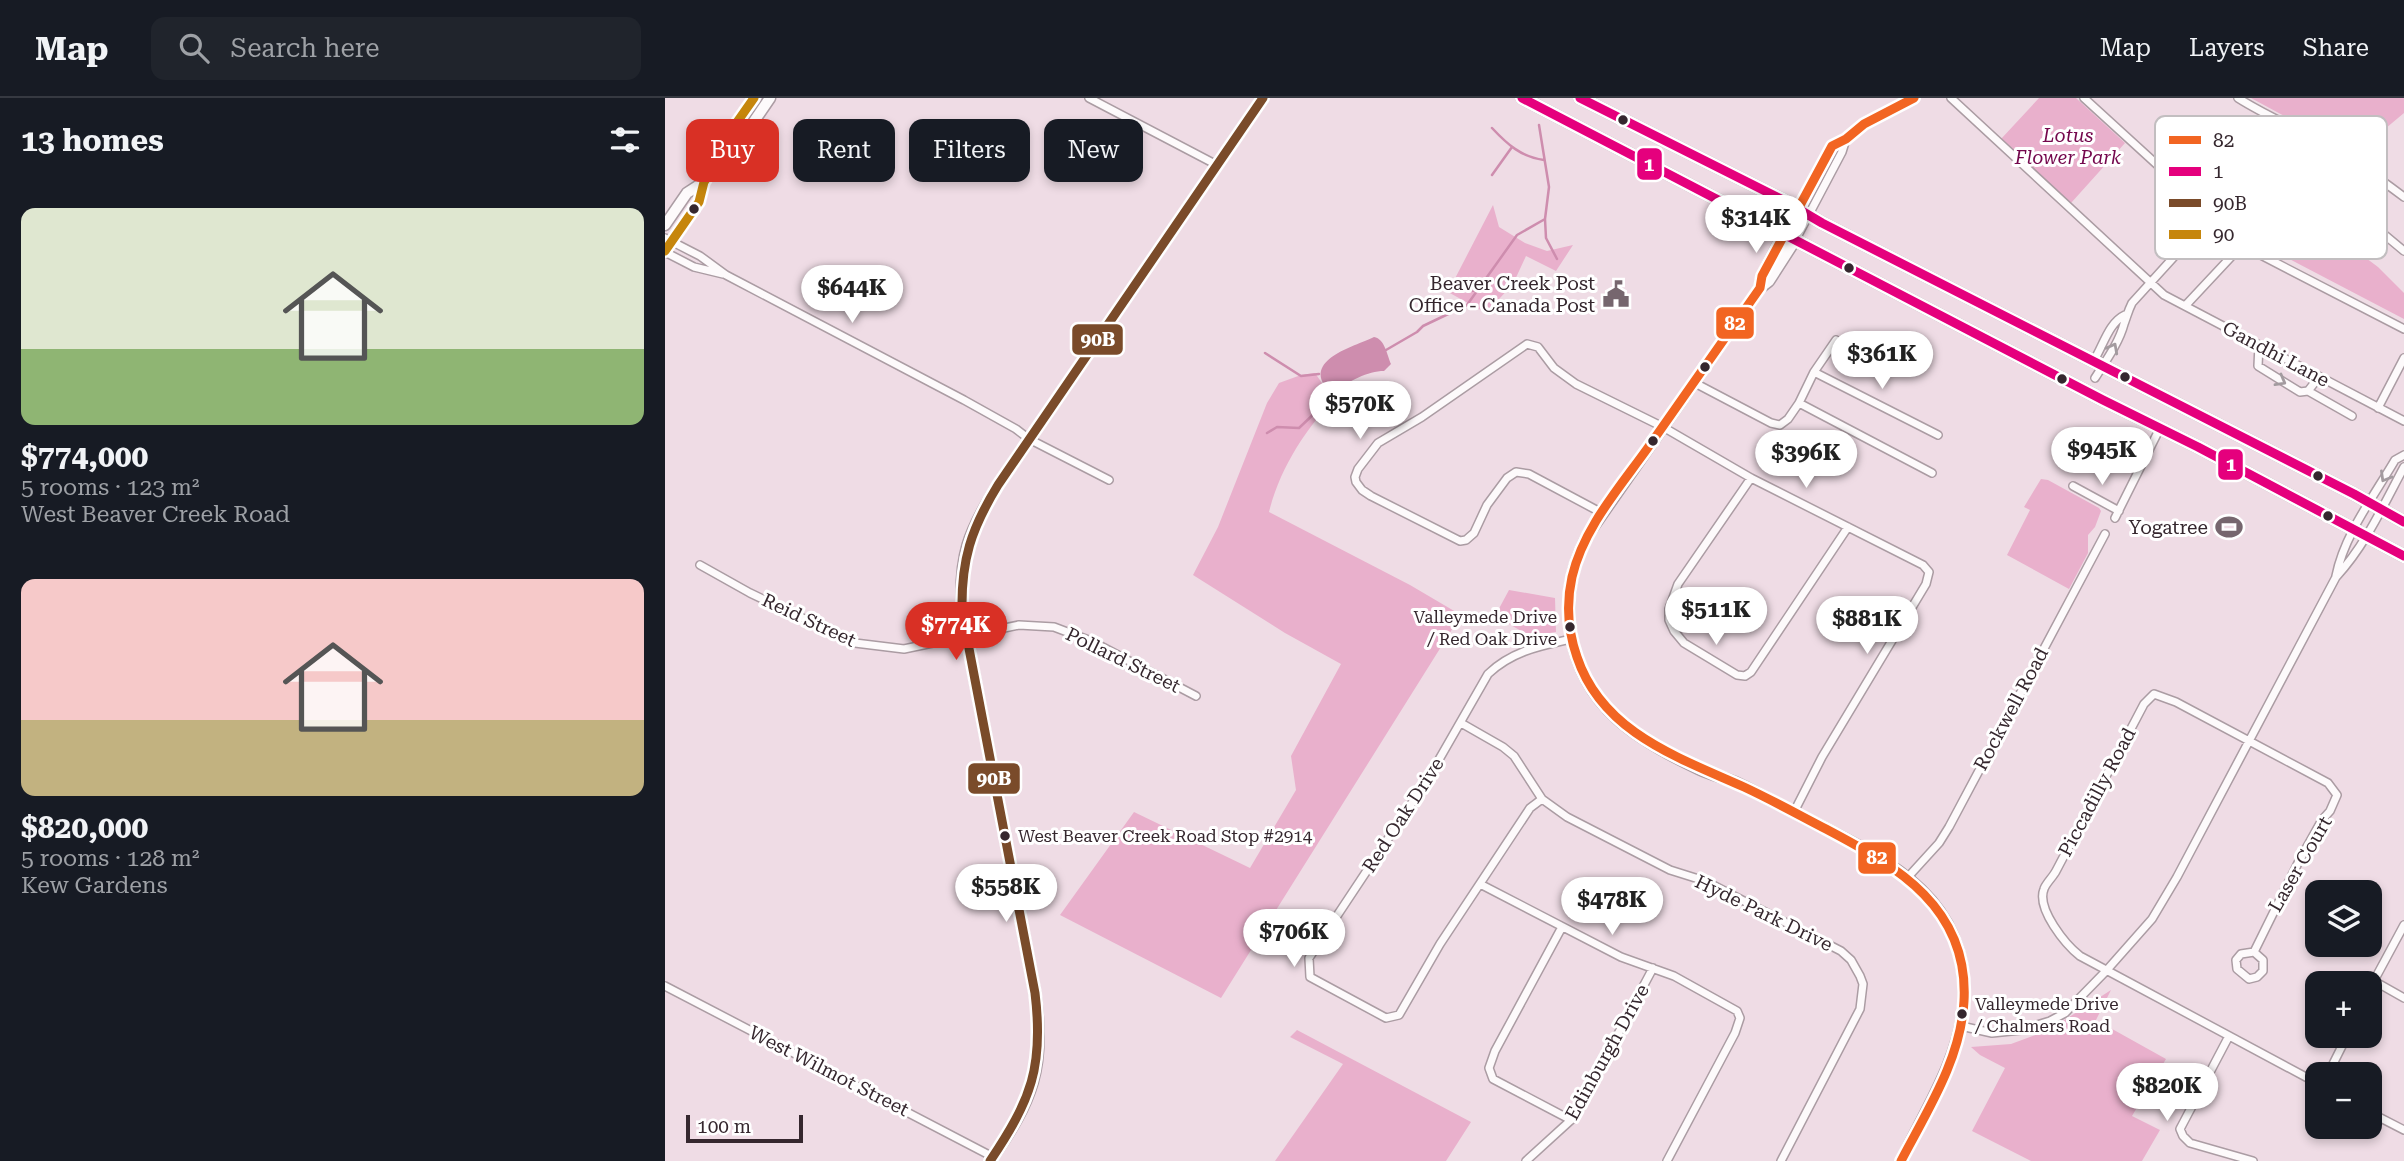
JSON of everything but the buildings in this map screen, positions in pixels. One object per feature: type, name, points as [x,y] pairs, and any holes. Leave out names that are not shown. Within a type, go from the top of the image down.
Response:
[{"type":"main road","points":[[1521,98],[2404,556]]},
{"type":"main road","points":[[1580,98],[1603,103],[1809,215],[2404,522]]},
{"type":"street","points":[[739,119],[754,98]]},
{"type":"street","points":[[756,119],[770,98]]},
{"type":"street","points":[[1089,98],[1215,164]]},
{"type":"street","points":[[992,1159],[1026,1102],[1039,1063],[1040,1032],[1035,993],[967,635],[960,589],[965,549],[983,509],[1029,439],[1215,164],[1263,98]]},
{"type":"street","points":[[1760,288],[1762,276],[1832,146],[1846,139],[1864,124],[1914,98]]},
{"type":"street","name":"Gandhi Lane","points":[[1951,98],[2164,295],[2404,421]]},
{"type":"street","points":[[2084,98],[2155,163]]},
{"type":"street","points":[[2238,98],[2270,116]]},
{"type":"street","points":[[1846,139],[1842,152],[1796,239],[1769,281],[1760,288],[1602,513],[1575,562],[1568,617],[1571,639],[1585,681],[1622,725],[1645,741],[1699,769],[1735,783],[1860,846],[1908,877],[1932,901],[1951,933],[1963,979],[1961,1026],[1949,1061],[1901,1161]]},
{"type":"street","points":[[665,225],[687,193],[704,182]]},
{"type":"street","points":[[704,182],[699,202],[668,240],[665,252],[694,267],[726,275]]},
{"type":"street","points":[[2387,184],[2404,197]]},
{"type":"street","points":[[2387,237],[2404,251]]},
{"type":"street","points":[[668,240],[700,256],[726,275],[964,400],[1029,439],[1109,480]]},
{"type":"street","points":[[2095,378],[2098,364],[2125,323],[2125,315],[2171,259]]},
{"type":"street","points":[[2185,306],[2229,259]]},
{"type":"street","points":[[2271,259],[2404,329]]},
{"type":"street","points":[[1693,382],[1771,423],[1780,425],[1788,419],[1799,403],[1814,372],[1836,340]]},
{"type":"street","points":[[1602,513],[1529,474],[1516,472],[1507,478],[1487,505],[1474,533],[1466,540],[1460,541],[1371,496],[1362,490],[1355,477],[1378,443],[1422,417],[1527,344],[1538,347],[1564,378],[1663,426],[1751,478],[1923,565],[1929,572],[1929,577],[1921,594],[1822,757],[1794,812]]},
{"type":"street","points":[[2259,345],[2256,361],[2261,370],[2300,392],[2308,391],[2352,416]]},
{"type":"street","points":[[2378,408],[2404,358]]},
{"type":"street","points":[[1814,372],[1938,436]]},
{"type":"street","points":[[2308,391],[2319,377]]},
{"type":"street","points":[[1799,403],[1932,473]]},
{"type":"street","points":[[2073,486],[2117,515],[2160,428]]},
{"type":"street","points":[[2336,577],[2339,560],[2370,503],[2395,460],[2404,456]]},
{"type":"street","points":[[1961,1026],[1992,1033],[2021,1030],[2043,1024],[2065,1013],[2106,971],[2160,908],[2336,577],[2366,536],[2404,467]]},
{"type":"street","points":[[1751,478],[1678,584],[1669,609],[1669,620],[1684,643],[1737,675],[1745,676],[1751,672],[1849,527]]},
{"type":"street","name":"Rockwell Road","points":[[1908,877],[1939,843],[1949,827],[2105,534]]},
{"type":"street","name":"Reid Street","points":[[700,565],[750,593],[855,643],[904,649],[967,635]]},
{"type":"street","name":"Pollard Street","points":[[967,635],[1019,625],[1055,627],[1091,641],[1196,696]]},
{"type":"street","name":"Red Oak Drive","points":[[1542,799],[1530,808],[1440,944],[1399,1015],[1386,1018],[1310,976],[1309,958],[1315,947],[1429,777],[1477,690],[1501,662],[1514,654],[1571,639]]},
{"type":"street","name":"Piccadilly Road","points":[[2106,971],[2080,956],[2060,937],[2050,917],[2043,891],[2145,702],[2154,694],[2161,695],[2249,740]]},
{"type":"street","name":"Hyde Park Drive","points":[[1461,723],[1514,756],[1542,799],[1567,817],[1670,870],[1705,881],[1812,935],[1841,951],[1851,960],[1863,984],[1860,1010],[1781,1161]]},
{"type":"street","name":"Laser Court","points":[[2249,740],[2328,783],[2336,795],[2330,811],[2298,863],[2254,952]]},
{"type":"street","points":[[1480,884],[1621,957],[1674,976],[1737,1011],[1740,1018],[1735,1033],[1667,1161]]},
{"type":"street","points":[[2379,971],[2404,925]]},
{"type":"street","points":[[1562,927],[1495,1051],[1489,1068],[1493,1079],[1571,1120]]},
{"type":"street","name":"Edinburgh Drive","points":[[1526,1161],[1571,1120],[1653,968]]},
{"type":"street","points":[[2106,971],[2305,1077]]},
{"type":"street","name":"West Wilmot Street","points":[[665,986],[992,1159]]},
{"type":"street","points":[[2382,986],[2404,998]]},
{"type":"street","points":[[2229,1036],[2180,1129],[2190,1143],[2253,1161]]},
{"type":"street","points":[[2382,1119],[2404,1130]]},
{"type":"green space","name":"Lotus Flower Park","points":[[2039,98],[2076,98],[2125,143],[2071,203],[2001,139]]},
{"type":"green space","points":[[2251,98],[2404,98],[2404,113],[2387,127],[2387,116],[2284,116]]},
{"type":"green space","points":[[1493,205],[1499,227],[1525,243],[1547,251],[1573,245],[1556,271],[1526,256],[1513,284],[1486,313],[1448,292]]},
{"type":"green space","points":[[2289,259],[2367,259],[2404,293],[2404,319]]},
{"type":"green space","points":[[1315,373],[1331,396],[1337,396],[1295,450],[1280,480],[1269,512],[1410,585],[1461,615],[1221,998],[1060,915],[1134,812],[1250,868],[1296,790],[1291,756],[1341,664],[1285,633],[1193,575],[1218,527],[1267,403],[1279,383]]},
{"type":"green space","points":[[2041,479],[2048,480],[2101,511],[2095,527],[2088,535],[2088,553],[2069,589],[2007,555],[2030,510],[2024,507]]},
{"type":"green space","points":[[1509,590],[1555,598],[1556,632],[1530,636],[1495,616]]},
{"type":"green space","points":[[2111,990],[2096,1020],[2166,1059],[2132,1116],[2160,1130],[2142,1161],[2031,1161],[1972,1131],[2005,1068],[1971,1047],[2011,1044],[2049,1030]]},
{"type":"green space","points":[[1297,1030],[1471,1122],[1446,1161],[1275,1161],[1343,1064],[1290,1037]]},
{"type":"shaded area","points":[[1374,337],[1383,344],[1391,364],[1384,371],[1359,377],[1336,392],[1328,390],[1322,380],[1321,370],[1326,363],[1343,350]]},
{"type":"waterway","points":[[1539,125],[1549,187],[1545,219],[1546,238],[1557,259]]},
{"type":"waterway","points":[[1492,128],[1515,149],[1544,160]]},
{"type":"waterway","points":[[1492,175],[1512,147]]},
{"type":"waterway","points":[[1386,350],[1423,326],[1467,305],[1517,235],[1545,219]]},
{"type":"waterway","points":[[1444,284],[1458,290],[1478,291]]},
{"type":"waterway","points":[[1265,353],[1301,376],[1319,374]]},
{"type":"waterway","points":[[1267,433],[1277,427],[1299,428],[1319,409],[1331,392]]},
{"type":"transit line","name":"90","points":[[665,251],[699,202],[704,182],[730,143],[735,125],[754,98]]},
{"type":"transit line","name":"90B","points":[[990,1161],[1025,1101],[1036,1063],[1038,1042],[1035,993],[962,612],[963,576],[969,546],[998,485],[1263,98]]},
{"type":"transit line","name":"1","points":[[1522,98],[2404,556]]},
{"type":"transit line","name":"1","points":[[1580,98],[1783,200],[1822,223],[2404,522]]},
{"type":"transit line","name":"82","points":[[1901,1161],[1950,1064],[1961,1022],[1964,1001],[1962,968],[1955,940],[1942,916],[1924,894],[1903,876],[1853,843],[1765,797],[1668,752],[1623,723],[1604,705],[1589,683],[1574,647],[1569,607],[1570,587],[1577,559],[1593,526],[1760,288],[1762,276],[1832,146],[1846,139],[1864,124],[1914,98]]},
{"type":"place","name":"Beaver Creek Post Office - Canada Post","points":[[1616,294]]},
{"type":"place","name":"Yogatree","points":[[2229,527]]},
{"type":"place","name":"Valleymede Drive / Red Oak Drive","points":[[1570,627]]},
{"type":"place","name":"West Beaver Creek Road Stop #2914","points":[[1005,836]]},
{"type":"place","name":"Valleymede Drive / Chalmers Road","points":[[1962,1014]]}]
